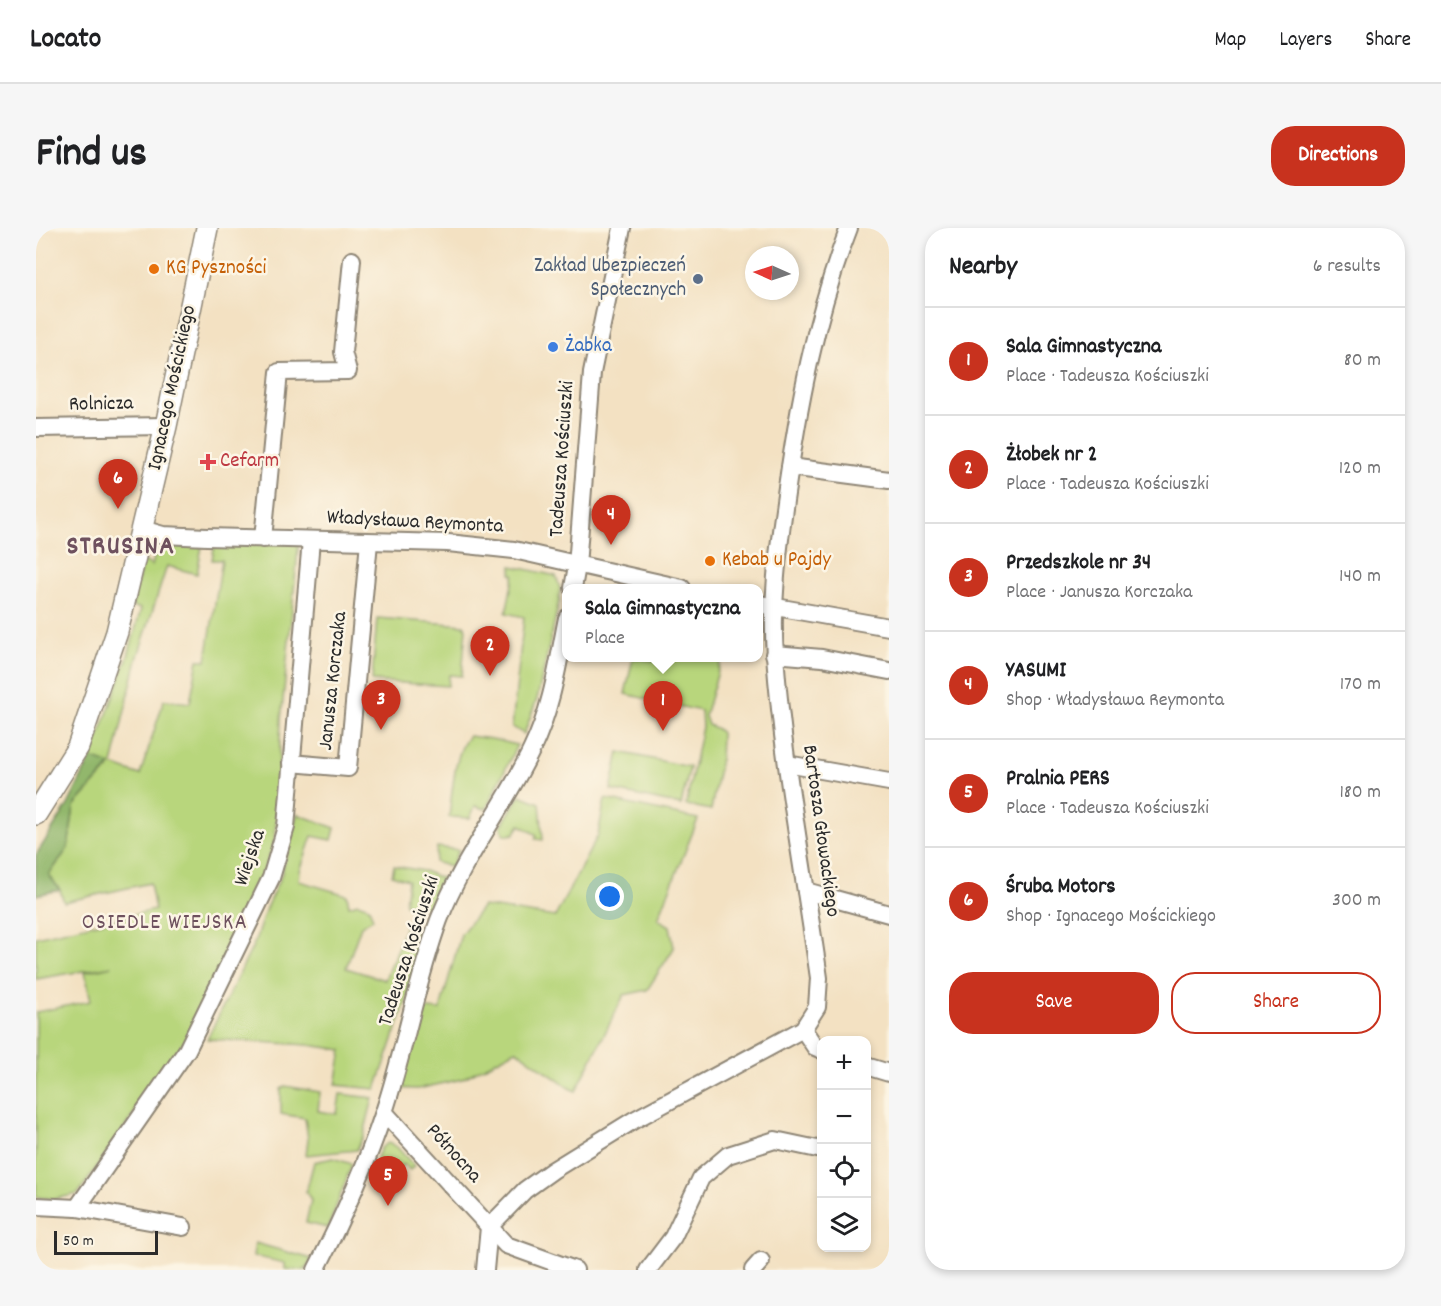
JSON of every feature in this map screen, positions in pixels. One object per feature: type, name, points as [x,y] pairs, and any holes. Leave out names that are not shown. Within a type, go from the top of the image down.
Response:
[{"type":"street","name":"Ignacego Mościckiego","points":[[36,814],[78,747],[117,632],[166,426],[207,228]]},
{"type":"street","name":"Tadeusza Kościuszki","points":[[574,584],[578,566],[592,373],[622,228]]},
{"type":"street","name":"Bartosza Głowackiego","points":[[802,1029],[817,1007],[819,978],[766,605],[776,564],[807,370],[824,302],[849,228]]},
{"type":"street","points":[[263,539],[279,372],[348,371],[343,352],[352,260]]},
{"type":"street","name":"Rolnicza","points":[[36,428],[166,426]]},
{"type":"street","points":[[790,467],[889,480]]},
{"type":"street","name":"Władysława Reymonta","points":[[142,529],[163,535],[448,543],[514,550],[663,584]]},
{"type":"street","name":"Wiejska","points":[[77,1208],[187,1050],[271,878],[286,827],[311,540]]},
{"type":"street","name":"Janusza Korczaka","points":[[291,763],[348,768],[369,542]]},
{"type":"street","points":[[766,605],[889,627]]},
{"type":"street","name":"Tadeusza Kościuszki","points":[[316,1270],[346,1211],[384,1112],[439,921],[455,880],[531,751],[546,717],[562,642]]},
{"type":"street","points":[[774,654],[822,658],[889,671]]},
{"type":"street","points":[[787,764],[889,782]]},
{"type":"street","points":[[807,891],[889,914]]},
{"type":"street","points":[[485,1270],[489,1227],[525,1190],[552,1170],[634,1120],[802,1029],[817,1048]]},
{"type":"street","points":[[871,1067],[889,1073]]},
{"type":"street","name":"Północna","points":[[384,1112],[506,1245],[575,1270]]},
{"type":"street","points":[[648,1270],[673,1237],[701,1178],[728,1155],[775,1140],[817,1149]]},
{"type":"street","points":[[36,1206],[77,1208],[183,1227]]},
{"type":"green space","points":[[299,540],[281,720],[275,840],[263,873],[185,1041],[78,1194],[54,1199],[36,1197],[36,1012],[91,1001],[85,972],[112,966],[36,979],[36,937],[155,910],[150,883],[64,902],[60,890],[49,875],[68,848],[74,806],[111,766],[91,758],[128,656],[141,609],[132,606],[143,560],[152,566],[157,545],[202,546],[197,574],[167,566],[137,659],[112,765],[140,775],[164,700],[190,703],[198,660],[206,660],[222,560],[212,560],[215,542]]},
{"type":"green space","points":[[512,566],[556,576],[560,588],[559,602],[537,699],[524,734],[512,727],[524,617],[506,613],[514,574],[511,574]]},
{"type":"green space","points":[[377,618],[464,625],[466,628],[462,676],[449,675],[448,686],[372,681]]},
{"type":"green space","points":[[632,662],[721,662],[705,716],[708,725],[721,733],[720,762],[711,810],[686,805],[702,727],[701,711],[625,694]]},
{"type":"green space","points":[[469,736],[517,745],[486,809],[475,806],[470,818],[449,817],[457,763]]},
{"type":"green space","points":[[619,752],[690,767],[681,805],[611,790]]},
{"type":"green space","points":[[91,758],[111,765],[74,806],[68,848],[49,875],[60,890],[36,895],[36,855],[68,805]]},
{"type":"green space","points":[[520,795],[540,803],[543,840],[535,839],[537,835],[520,825],[514,834],[503,833],[501,826]]},
{"type":"green space","points":[[605,799],[698,819],[658,919],[670,926],[674,948],[647,990],[624,995],[576,1091],[516,1050],[462,1079],[418,1089],[391,1088],[413,1008],[440,1010],[461,934],[483,906],[555,917],[598,835]]},
{"type":"green space","points":[[297,814],[335,828],[332,840],[312,836],[300,871],[299,881],[347,895],[349,906],[358,903],[369,907],[373,919],[361,926],[346,968],[385,980],[405,926],[425,933],[411,987],[376,1089],[336,1085],[342,1050],[309,1045],[207,1039],[254,944],[266,908],[281,876]]},
{"type":"green space","points":[[437,847],[459,850],[451,867],[435,862]]},
{"type":"green space","points":[[394,866],[424,871],[446,880],[434,909],[405,904],[408,880],[392,875]]},
{"type":"green space","points":[[285,1086],[320,1092],[318,1111],[337,1114],[340,1094],[373,1098],[364,1134],[357,1150],[306,1155],[308,1139],[305,1118],[281,1114],[281,1089]]},
{"type":"green space","points":[[388,1143],[397,1147],[414,1166],[410,1170],[404,1164],[390,1176],[397,1185],[390,1193],[385,1188],[388,1178],[373,1167],[381,1148]]},
{"type":"green space","points":[[333,1158],[352,1164],[328,1228],[306,1223],[311,1200],[306,1192],[314,1162]]},
{"type":"green space","points":[[255,1243],[312,1259],[305,1270],[285,1269],[285,1263],[253,1256]]},
{"type":"place","name":"KG Pyszności","points":[[154,269]]},
{"type":"place","name":"Zakład Ubezpieczeń Społecznych","points":[[698,279]]},
{"type":"place","name":"Żabka","points":[[553,347]]},
{"type":"place","name":"Cefarm","points":[[208,462]]},
{"type":"place","name":"Śruba Motors","points":[[118,509]]},
{"type":"place","name":"YASUMI","points":[[611,545]]},
{"type":"place","name":"Kebab u Pajdy","points":[[710,561]]},
{"type":"place","name":"Żłobek nr 2","points":[[490,676]]},
{"type":"place","name":"Przedszkole nr 34","points":[[381,730]]},
{"type":"place","name":"Sala Gimnastyczna","points":[[663,731]]},
{"type":"place","name":"Pralnia PERS","points":[[388,1206]]},
{"type":"district","name":"STRUSINA","points":[[121,547]]},
{"type":"district","name":"OSIEDLE WIEJSKA","points":[[165,923]]}]
